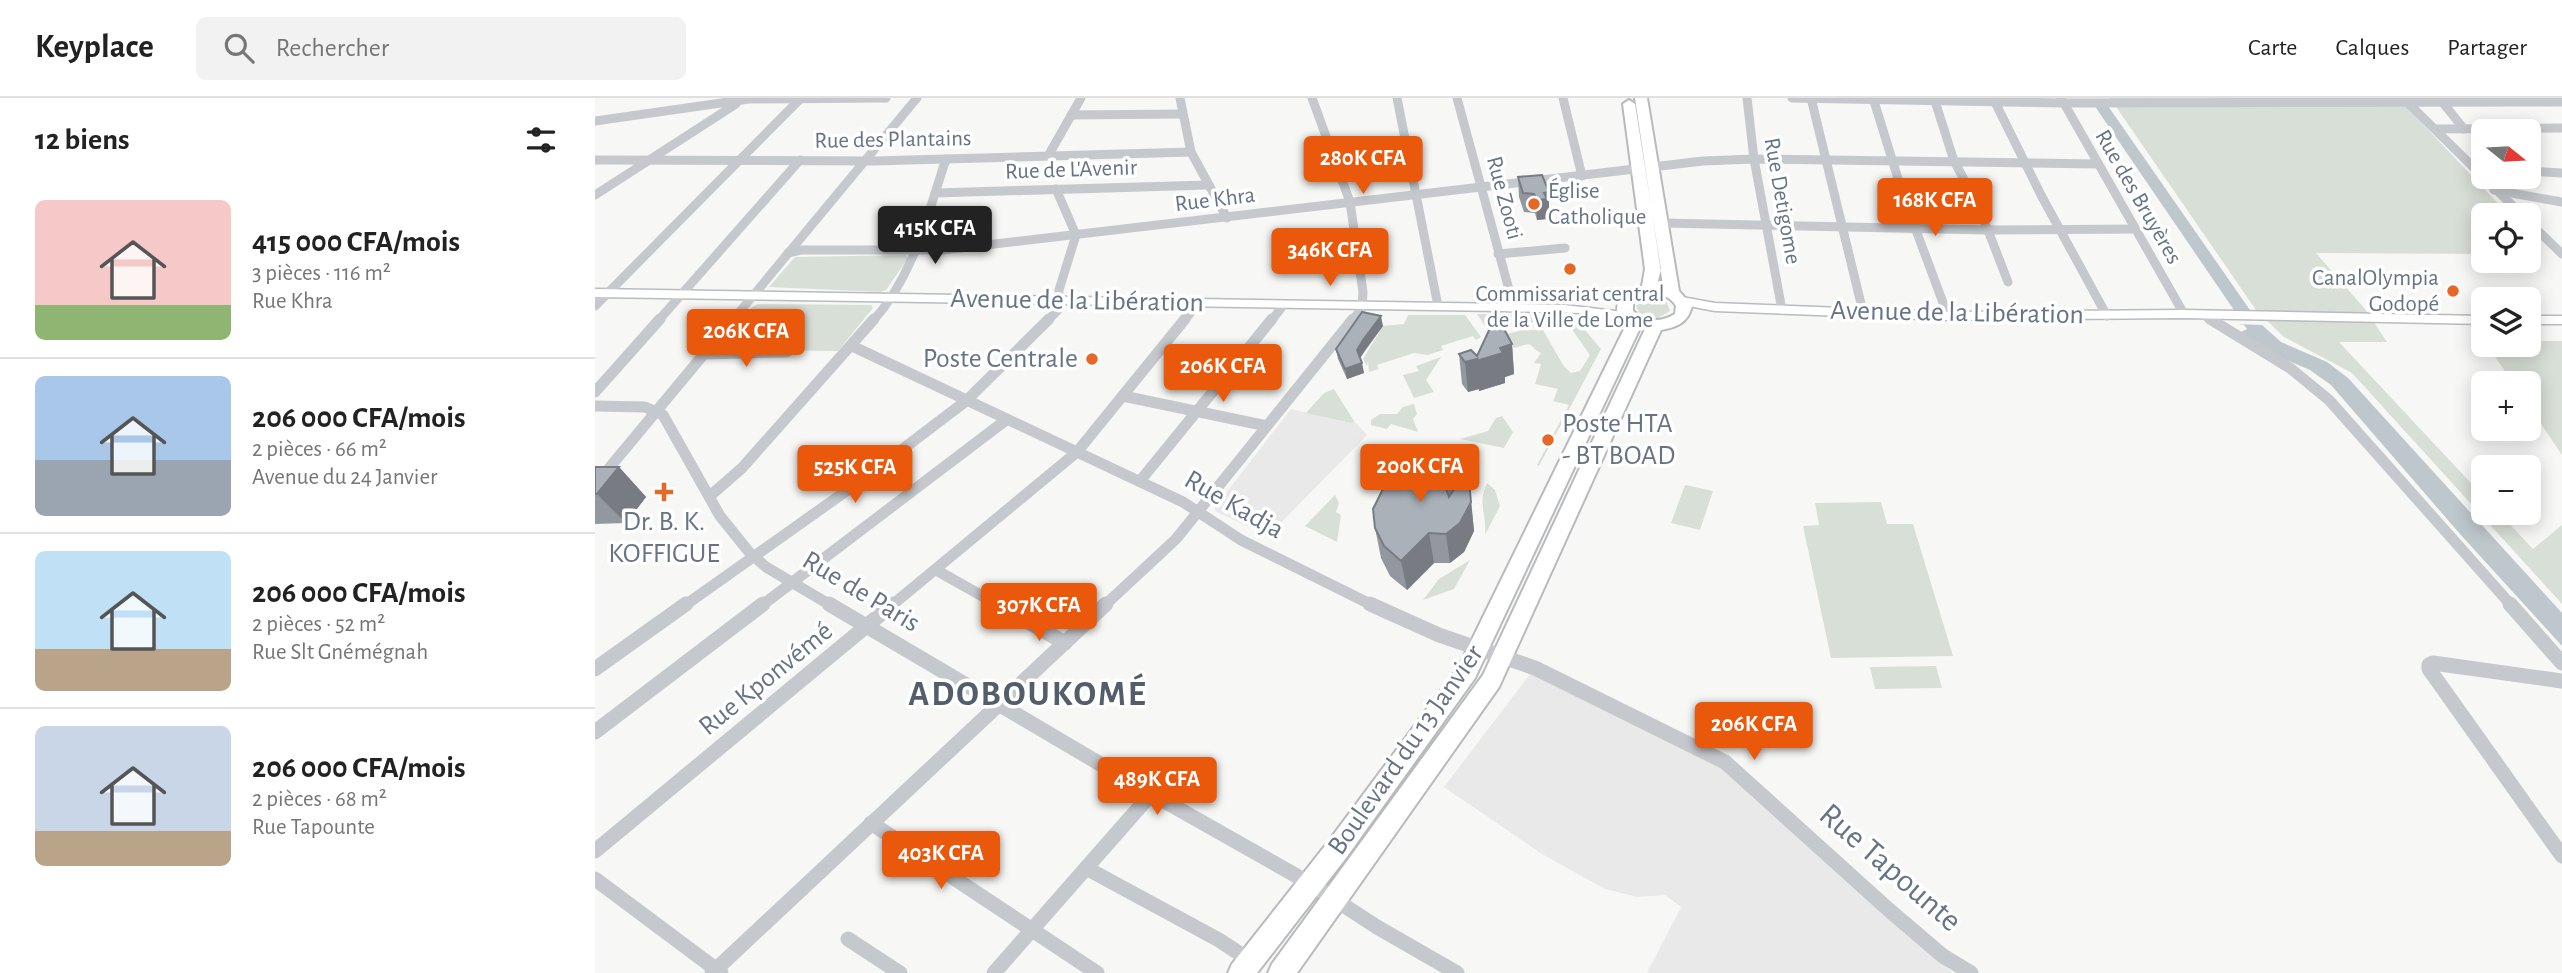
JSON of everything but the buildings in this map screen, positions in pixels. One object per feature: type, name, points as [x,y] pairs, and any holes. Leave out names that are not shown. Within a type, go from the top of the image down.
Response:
[{"type":"highway","points":[[1628,98],[1663,223],[1679,304],[1671,323],[1636,316],[1632,294],[1649,289],[1679,304]]},
{"type":"highway","points":[[1641,98],[1653,269],[1649,289]]},
{"type":"highway","name":"Boulevard du 13 Janvier","points":[[1281,973],[1478,702],[1503,659],[1591,440],[1636,316]]},
{"type":"highway","name":"Boulevard du 13 Janvier","points":[[1246,967],[1454,692],[1591,440]]},
{"type":"main road","name":"Avenue de la Libération","points":[[601,293],[1060,299],[1282,307],[1364,304],[1600,310],[1636,316]]},
{"type":"main road","name":"Avenue de la Libération","points":[[1679,304],[1948,316],[2184,314],[2471,320]]},
{"type":"main road","points":[[2541,320],[2562,320]]},
{"type":"street","points":[[709,105],[718,102],[719,98]]},
{"type":"street","points":[[595,121],[743,99],[886,98]]},
{"type":"street","points":[[595,485],[917,98]]},
{"type":"street","points":[[1048,156],[1081,98]]},
{"type":"street","points":[[1180,98],[1191,152],[1227,218]]},
{"type":"street","points":[[595,879],[717,972],[871,823],[1158,557],[1199,512],[1364,304],[1350,202],[1313,98]]},
{"type":"street","points":[[1397,98],[1438,306]]},
{"type":"street","name":"Rue Zooti","points":[[1457,98],[1514,308]]},
{"type":"street","points":[[1563,98],[1582,176]]},
{"type":"street","name":"Rue Detigome","points":[[1747,98],[1754,159],[1782,310]]},
{"type":"street","points":[[1792,98],[2083,102],[2555,101],[2561,113]]},
{"type":"street","points":[[1811,98],[1823,160],[1863,312]]},
{"type":"street","points":[[595,195],[743,99]]},
{"type":"street","points":[[595,306],[601,293],[800,99]]},
{"type":"street","points":[[1873,99],[1915,228],[1948,316]]},
{"type":"street","points":[[1934,99],[1954,161],[1974,197],[2008,282]]},
{"type":"street","points":[[1994,100],[2107,316]]},
{"type":"street","name":"Rue des Bruyères","points":[[2062,100],[2184,314]]},
{"type":"street","points":[[2405,100],[2471,166]]},
{"type":"street","points":[[2440,100],[2464,129]]},
{"type":"street","points":[[1071,116],[1182,114]]},
{"type":"street","points":[[2541,129],[2562,128]]},
{"type":"street","points":[[2435,129],[2471,129]]},
{"type":"street","name":"Rue des Plantains","points":[[595,160],[865,161],[1191,152]]},
{"type":"street","points":[[710,496],[743,468],[893,298],[916,252],[946,159]]},
{"type":"street","points":[[1646,168],[1703,161],[1754,159],[2097,164]]},
{"type":"street","points":[[595,392],[800,160]]},
{"type":"street","name":"Rue Khra","points":[[788,253],[801,250],[916,252],[1646,168]]},
{"type":"street","points":[[2541,172],[2562,173]]},
{"type":"street","name":"Rue de L'Avenir","points":[[935,193],[1208,185]]},
{"type":"street","points":[[595,669],[866,477],[966,401],[1050,321],[1058,310],[1059,290],[1076,235],[1056,189]]},
{"type":"street","points":[[2494,190],[2562,202]]},
{"type":"street","points":[[2494,190],[2509,203]]},
{"type":"street","points":[[1663,223],[1987,230],[2134,229]]},
{"type":"street","points":[[2541,233],[2560,250]]},
{"type":"street","points":[[1498,254],[1565,248]]},
{"type":"street","name":"Rue Kponvémé","points":[[595,851],[1077,452],[1199,302]]},
{"type":"street","points":[[1140,481],[1282,307]]},
{"type":"street","points":[[2205,316],[2290,368],[2329,400],[2562,663]]},
{"type":"street","name":"Rue Kadja","points":[[852,346],[1140,481],[1199,512],[1241,540],[1344,592],[1439,635],[1479,649]]},
{"type":"street","points":[[705,354],[786,352]]},
{"type":"street","points":[[1122,396],[1267,426]]},
{"type":"street","points":[[595,406],[645,407],[657,410]]},
{"type":"street","name":"Rue de Paris","points":[[657,410],[663,415],[735,536],[752,556],[867,627],[1311,884],[1453,972]]},
{"type":"street","points":[[595,732],[1006,420]]},
{"type":"street","points":[[936,570],[1065,643]]},
{"type":"street","name":"Rue Tapounte","points":[[1479,649],[1535,668],[1725,762],[1889,910],[1943,956],[1971,973]]},
{"type":"street","points":[[2562,681],[2433,663],[2429,665],[2429,669],[2562,856]]},
{"type":"street","points":[[993,973],[1152,793]]},
{"type":"street","points":[[871,823],[1097,973]]},
{"type":"street","points":[[1086,868],[1219,940],[1246,967]]},
{"type":"street","points":[[848,939],[900,973]]},
{"type":"shaded area","points":[[2110,98],[2398,98],[2471,175],[2471,189],[2484,189],[2498,203],[2471,203],[2471,254],[2316,253],[2365,309],[2387,342],[2339,342],[2471,483],[2471,504],[2352,373],[2284,337],[2256,310]]},
{"type":"shaded area","points":[[2094,105],[2108,106],[2252,313],[2236,313]]},
{"type":"shaded area","points":[[906,255],[908,258],[886,290],[880,292],[769,287],[795,257]]},
{"type":"shaded area","points":[[1645,298],[1666,301],[1670,311],[1658,318],[1641,316],[1636,306]]},
{"type":"shaded area","points":[[758,304],[871,305],[873,308],[838,351],[717,350],[752,307]]},
{"type":"shaded area","points":[[1477,314],[1573,316],[1601,349],[1539,466],[1537,465],[1569,405],[1553,401],[1558,389],[1535,384],[1541,364],[1534,363],[1541,353],[1530,344],[1514,348],[1506,334],[1523,330],[1543,330],[1563,365],[1571,373],[1580,371],[1590,355],[1566,321],[1513,323],[1513,326],[1508,327],[1506,324],[1497,325],[1489,332]]},
{"type":"shaded area","points":[[1408,315],[1465,315],[1481,337],[1476,340],[1473,336],[1441,346],[1443,350],[1428,355],[1414,353],[1377,365],[1379,369],[1369,372],[1368,361],[1367,366],[1363,359],[1383,326],[1404,324]]},
{"type":"shaded area","points":[[2237,324],[2262,325],[2281,342],[2327,362],[2348,378],[2471,513],[2471,525],[2482,525],[2562,613],[2562,646],[2460,534],[2331,385],[2310,370],[2270,353],[2241,332],[2247,329],[2244,325]]},
{"type":"shaded area","points":[[2541,341],[2562,341],[2562,455],[2541,424],[2541,371],[2505,371],[2495,357],[2541,357]]},
{"type":"shaded area","points":[[1441,357],[1426,380],[1434,392],[1414,398],[1403,375],[1419,371],[1416,366]]},
{"type":"shaded area","points":[[1334,389],[1354,421],[1351,423],[1306,413],[1324,393]]},
{"type":"shaded area","points":[[1414,404],[1417,414],[1413,419],[1418,432],[1391,424],[1387,429],[1371,425],[1371,420],[1380,414],[1397,414],[1403,407]]},
{"type":"shaded area","points":[[1291,409],[1350,423],[1354,421],[1367,435],[1268,536],[1215,511],[1215,507]]},
{"type":"shaded area","points":[[1502,416],[1513,432],[1504,448],[1460,439],[1488,431],[1496,418]]},
{"type":"shaded area","points":[[1487,483],[1495,490],[1500,506],[1485,535],[1483,503]]},
{"type":"shaded area","points":[[1685,485],[1713,491],[1700,530],[1671,523]]},
{"type":"shaded area","points":[[1335,495],[1339,503],[1336,512],[1341,515],[1337,542],[1305,526]]},
{"type":"shaded area","points":[[1881,502],[1887,524],[1913,524],[1953,656],[1831,658],[1803,526],[1819,525],[1815,503]]},
{"type":"shaded area","points":[[2490,525],[2510,525],[2533,549],[2562,525],[2562,604]]},
{"type":"shaded area","points":[[1470,560],[1454,589],[1423,600],[1439,579]]},
{"type":"shaded area","points":[[1936,666],[1942,688],[1875,689],[1870,667]]},
{"type":"shaded area","points":[[1531,673],[1723,767],[1953,973],[1647,973],[1681,907],[1665,895],[1637,897],[1605,889],[1542,854],[1444,787]]},
{"type":"place","name":"Église Catholique","points":[[1534,204]]},
{"type":"place","name":"Commissariat central de la Ville de Lome","points":[[1570,269]]},
{"type":"place","name":"CanalOlympia Godopé","points":[[2453,291]]},
{"type":"place","name":"Poste Centrale","points":[[1092,359]]},
{"type":"place","name":"Poste HTA - BT BOAD","points":[[1548,440]]},
{"type":"place","name":"Dr. B. K. KOFFIGUE","points":[[664,492]]},
{"type":"district","name":"ADOBOUKOMÉ","points":[[1028,694]]}]
